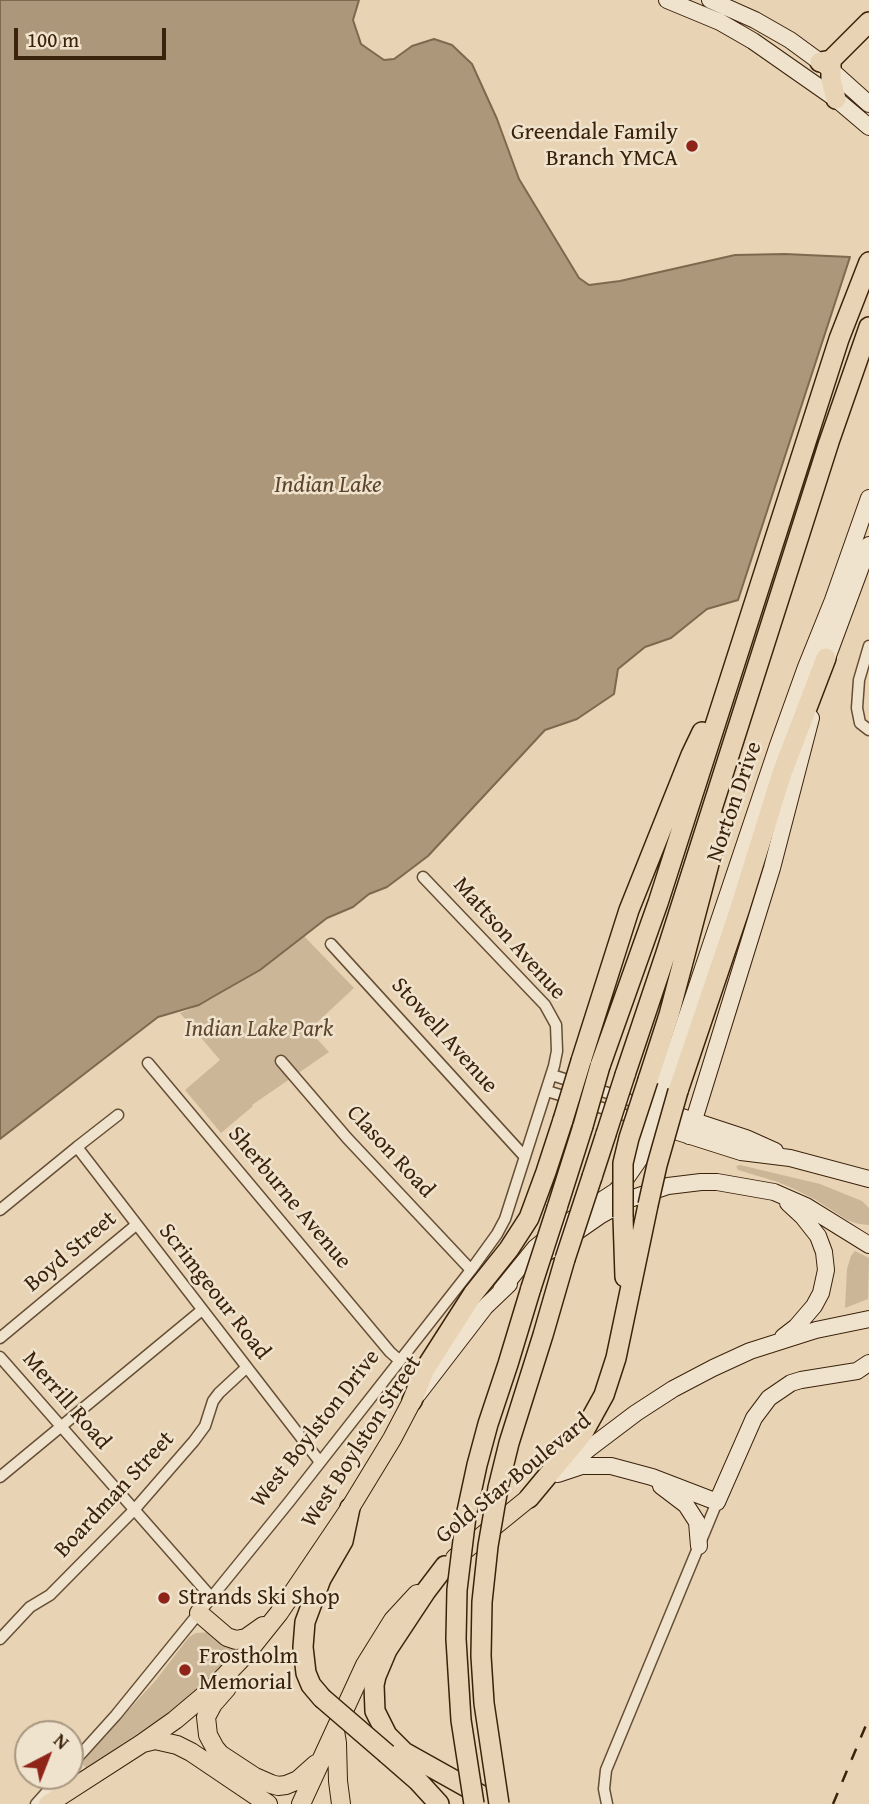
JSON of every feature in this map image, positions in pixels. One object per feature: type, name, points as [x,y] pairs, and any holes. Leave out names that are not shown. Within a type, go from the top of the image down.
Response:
[{"type":"highway","points":[[836,99],[827,64],[869,22]]},
{"type":"highway","points":[[474,1804],[461,1720],[456,1639],[457,1590],[466,1516],[477,1465],[600,1066],[658,903],[839,339],[869,262]]},
{"type":"highway","points":[[498,1804],[484,1703],[482,1602],[488,1546],[509,1443],[565,1259],[869,327]]},
{"type":"highway","points":[[529,1498],[583,1433],[604,1395],[616,1358],[657,1165],[678,1091],[782,773],[826,657]]},
{"type":"highway","points":[[412,1401],[425,1369],[473,1294],[509,1249],[529,1218],[629,910],[691,755],[734,664]]},
{"type":"highway","points":[[616,1358],[625,1268],[624,1163],[629,1138],[669,1015],[734,770],[758,666]]},
{"type":"highway","points":[[349,1508],[343,1541],[321,1579],[305,1622],[303,1647],[306,1672],[311,1685],[322,1698],[418,1781],[439,1804]]},
{"type":"highway","points":[[445,1566],[387,1650],[374,1685],[375,1711],[387,1735],[404,1752],[498,1804]]},
{"type":"main road","points":[[667,0],[720,22],[754,41],[836,99],[869,127]]},
{"type":"main road","points":[[710,0],[774,30],[827,64],[869,104]]},
{"type":"main road","name":"Norton Drive","points":[[501,1290],[535,1248],[562,1226],[616,1191],[641,1157],[778,745],[869,498]]},
{"type":"main road","name":"Norton Drive","points":[[691,1128],[772,868],[826,657],[869,545]]},
{"type":"main road","points":[[653,1116],[691,1128],[741,1152],[790,1158],[869,1178]]},
{"type":"main road","name":"West Boylston Street","points":[[48,1804],[141,1744],[200,1699],[247,1653],[279,1613],[349,1508],[412,1401],[485,1307],[539,1258],[601,1215],[630,1199],[668,1186],[717,1182],[774,1192],[806,1206],[869,1245]]},
{"type":"main road","points":[[769,1345],[806,1318],[821,1293],[826,1270],[824,1252],[818,1236],[803,1217],[774,1192]]},
{"type":"main road","name":"Gold Star Boulevard","points":[[301,1804],[365,1665],[388,1626],[445,1566],[591,1447],[673,1389],[750,1351],[816,1330],[863,1320]]},
{"type":"main road","points":[[558,1474],[599,1465],[623,1468],[717,1502],[754,1418],[769,1398],[790,1383],[857,1371],[869,1363]]},
{"type":"main road","points":[[648,1476],[686,1505],[697,1522],[699,1546]]},
{"type":"main road","points":[[199,1613],[227,1637],[242,1640],[279,1613]]},
{"type":"main road","points":[[247,1653],[237,1677],[213,1704],[206,1717],[208,1735],[215,1748],[255,1777],[278,1786],[305,1775],[324,1753]]},
{"type":"main road","points":[[335,1729],[341,1804]]},
{"type":"main road","points":[[141,1744],[156,1740],[177,1745],[268,1804]]},
{"type":"street","points":[[869,646],[859,680],[857,708],[860,723],[869,730]]},
{"type":"street","name":"Mattson Avenue","points":[[423,877],[549,1010],[558,1034],[552,1075]]},
{"type":"street","name":"Stowell Avenue","points":[[331,944],[525,1157]]},
{"type":"street","name":"Clason Road","points":[[281,1061],[347,1138],[471,1270]]},
{"type":"street","name":"Sherburne Avenue","points":[[148,1063],[399,1360]]},
{"type":"street","points":[[552,1075],[653,1116]]},
{"type":"street","name":"West Boylston Drive","points":[[84,1750],[212,1598],[497,1234],[505,1219],[552,1075]]},
{"type":"street","points":[[547,1091],[653,1116]]},
{"type":"street","points":[[0,1210],[118,1115]]},
{"type":"street","name":"Scrimgeour Road","points":[[76,1147],[320,1462]]},
{"type":"street","name":"Boyd Street","points":[[0,1338],[136,1224]]},
{"type":"street","points":[[0,1477],[202,1310]]},
{"type":"street","name":"Merrill Road","points":[[0,1357],[212,1598]]},
{"type":"street","name":"Boardman Street","points":[[0,1639],[30,1607],[50,1595],[134,1510],[205,1426],[213,1401],[219,1393],[246,1368]]},
{"type":"street","points":[[607,1804],[604,1789],[606,1770],[717,1502]]},
{"type":"street","points":[[36,1804],[48,1790]]},
{"type":"green space","name":"Indian Lake Park","points":[[304,936],[354,988],[309,1030],[329,1052],[252,1105],[221,1133],[185,1090],[220,1060],[180,1013],[260,970]]},
{"type":"green space","points":[[736,1166],[820,1184],[862,1201],[869,1208],[869,1225],[847,1220],[816,1200],[778,1182],[738,1170]]},
{"type":"green space","points":[[855,1251],[869,1258],[868,1299],[845,1308],[847,1269]]},
{"type":"green space","points":[[211,1632],[237,1648],[207,1680],[164,1716],[86,1768],[84,1760],[92,1750],[156,1680],[189,1637],[196,1633]]},
{"type":"water","name":"Indian Lake","points":[[0,0],[359,0],[353,20],[361,44],[384,60],[394,59],[412,46],[434,39],[452,45],[472,64],[497,119],[519,179],[579,278],[589,285],[620,281],[735,255],[850,257],[738,600],[707,609],[671,638],[645,647],[618,669],[614,694],[577,719],[545,730],[428,856],[387,887],[369,894],[353,907],[327,918],[260,970],[199,1005],[158,1017],[0,1139]]},
{"type":"railway","points":[[833,1804],[869,1718]]},
{"type":"place","name":"Greendale Family Branch YMCA","points":[[692,146]]},
{"type":"place","name":"Strands Ski Shop","points":[[164,1598]]},
{"type":"place","name":"Frostholm Memorial","points":[[185,1670]]}]
